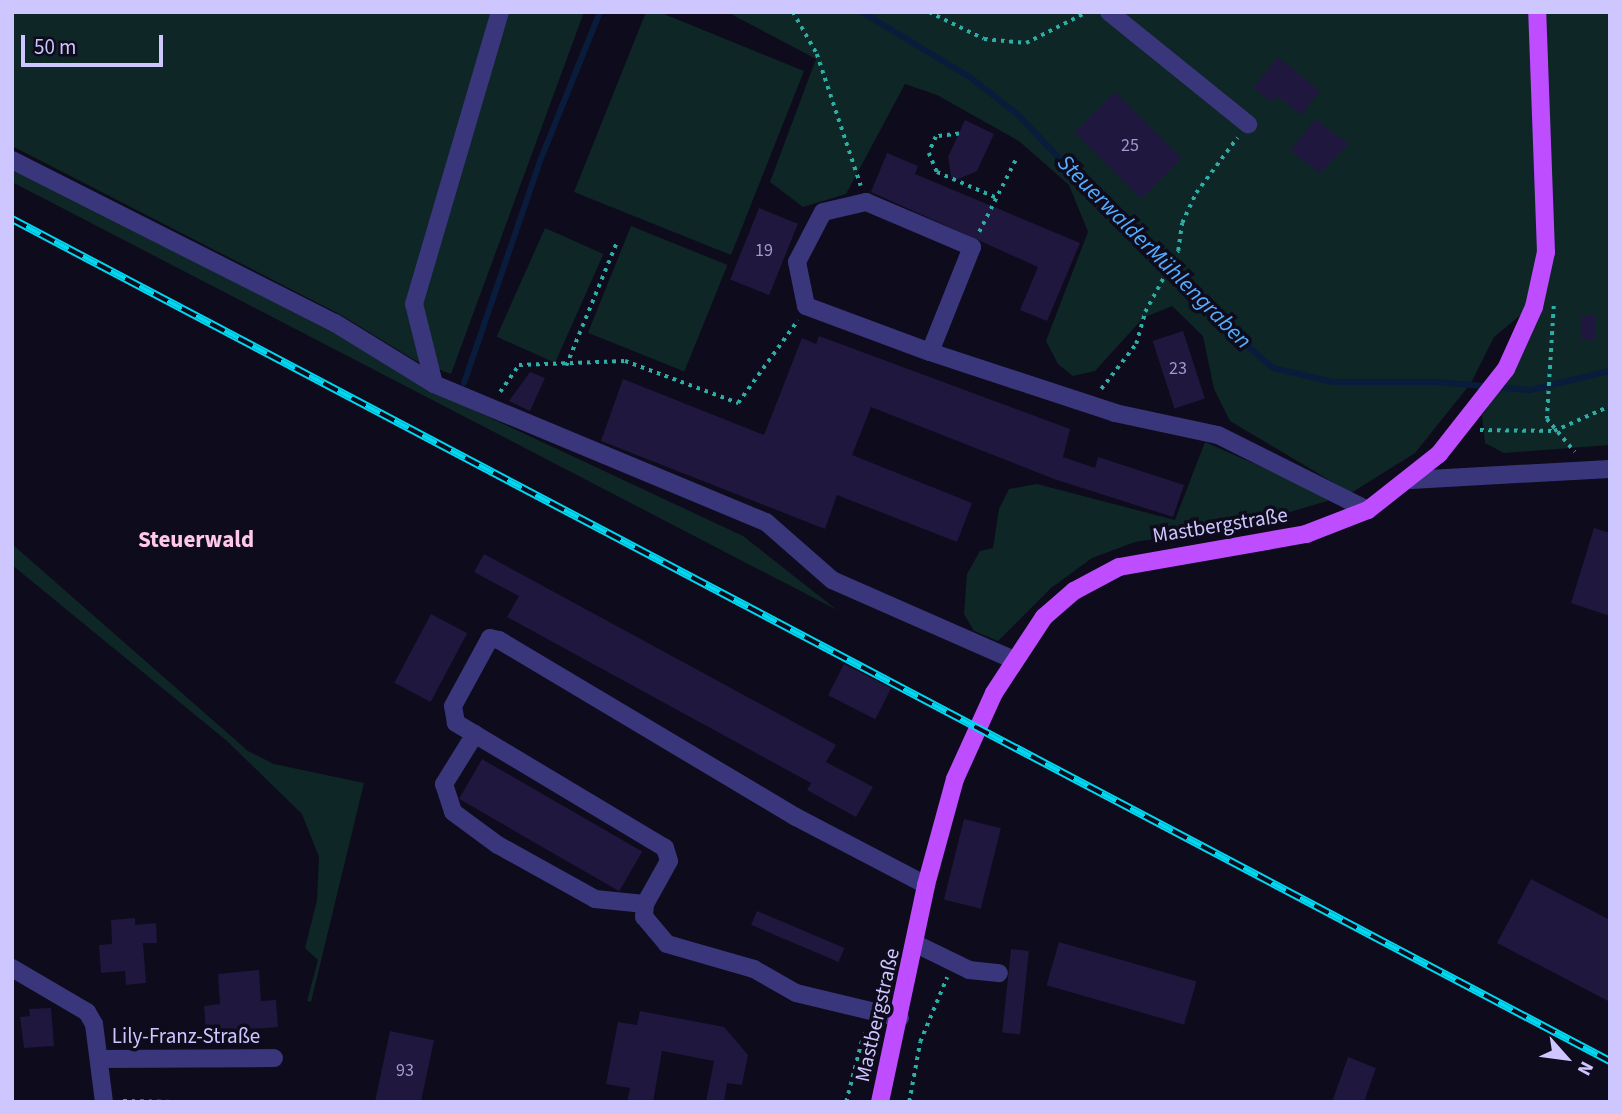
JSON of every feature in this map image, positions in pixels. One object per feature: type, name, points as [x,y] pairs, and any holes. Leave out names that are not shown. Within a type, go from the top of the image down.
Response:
[{"type":"main road","name":"Mastbergstraße","points":[[880,1102],[916,944],[926,885],[956,779],[1012,659],[1044,617],[1074,591],[1119,568],[1306,534],[1368,510],[1411,480],[1461,430],[1481,407],[1506,369],[1541,281],[1547,216],[1537,12]]},
{"type":"street","points":[[434,384],[414,304],[500,12]]},
{"type":"street","points":[[1110,12],[1248,124]]},
{"type":"street","points":[[12,160],[335,323],[434,384],[491,405],[766,522],[832,580],[1012,659]]},
{"type":"street","points":[[930,352],[972,247],[866,201],[823,212],[797,262],[806,306],[930,352],[1089,405],[1218,435],[1368,510]]},
{"type":"street","points":[[1411,480],[1602,470]]},
{"type":"street","points":[[900,1018],[796,993],[754,970],[667,944],[648,928],[645,904],[669,861],[665,848],[475,734],[450,715],[490,638],[499,640],[796,817],[926,885]]},
{"type":"street","points":[[475,734],[444,785],[453,811],[498,845],[595,899],[645,904]]},
{"type":"street","points":[[916,944],[953,963],[999,973]]},
{"type":"street","name":"Lily-Franz-Straße","points":[[12,968],[87,1012],[99,1059],[104,1102]]},
{"type":"street","name":"Lily-Franz-Straße","points":[[99,1059],[274,1058]]},
{"type":"path","points":[[793,12],[817,54],[866,201]]},
{"type":"path","points":[[929,12],[984,39],[1026,43],[1087,12]]},
{"type":"path","points":[[1089,405],[1136,344],[1161,282],[1174,258],[1196,193],[1248,124]]},
{"type":"path","points":[[959,134],[936,137],[929,153],[937,172],[997,198]]},
{"type":"path","points":[[972,247],[1016,159]]},
{"type":"path","points":[[566,366],[616,244]]},
{"type":"path","points":[[1541,281],[1554,307],[1547,419],[1554,431],[1602,470]]},
{"type":"path","points":[[491,405],[519,365],[566,366],[625,361],[738,403],[780,352],[806,306]]},
{"type":"path","points":[[1461,430],[1554,431],[1610,407]]},
{"type":"path","points":[[909,1102],[920,1042],[953,963]]},
{"type":"path","points":[[118,1102],[176,1102]]},
{"type":"green space","points":[[12,12],[584,12],[451,374],[416,361],[341,315],[12,146]]},
{"type":"green space","points":[[646,12],[659,12],[804,71],[731,255],[574,192]]},
{"type":"green space","points":[[727,12],[1610,12],[1610,445],[1504,453],[1485,443],[1482,416],[1526,337],[1541,298],[1494,337],[1471,383],[1415,453],[1351,493],[1230,421],[1214,389],[1203,336],[1172,306],[1143,318],[1095,371],[1073,376],[1058,364],[1046,341],[1088,232],[1069,185],[1019,141],[937,95],[905,84],[846,194],[803,207],[770,182],[816,59]]},
{"type":"green space","points":[[12,160],[335,323],[465,406],[743,536],[837,610],[12,182]]},
{"type":"green space","points":[[631,226],[727,265],[684,372],[588,333]]},
{"type":"green space","points":[[545,228],[603,254],[555,363],[497,337]]},
{"type":"green space","points":[[1205,442],[1334,499],[1256,522],[1135,542],[1092,558],[1051,588],[998,641],[974,631],[964,614],[967,574],[980,551],[993,548],[999,509],[1009,489],[1037,484],[1175,520]]},
{"type":"green space","points":[[12,544],[248,751],[274,764],[364,783],[311,1002],[307,1001],[318,960],[305,948],[317,900],[319,857],[302,814],[227,741],[12,565]]},
{"type":"building","points":[[1278,57],[1320,91],[1301,115],[1277,96],[1271,102],[1253,88]]},
{"type":"building","points":[[1115,92],[1181,158],[1141,199],[1075,132]]},
{"type":"building","points":[[1315,119],[1349,144],[1320,173],[1290,151]]},
{"type":"building","points":[[965,120],[994,134],[977,171],[952,182],[948,157]]},
{"type":"building","points":[[887,153],[918,166],[915,174],[1080,243],[1047,321],[1020,310],[1038,267],[871,192]]},
{"type":"building","points":[[759,208],[798,224],[769,295],[730,279]]},
{"type":"building","points":[[1581,316],[1596,316],[1596,339],[1581,339]]},
{"type":"building","points":[[1183,331],[1205,399],[1175,408],[1153,341]]},
{"type":"building","points":[[819,336],[1070,429],[1063,457],[1095,468],[1098,457],[1184,485],[1173,517],[1054,479],[871,407],[852,455],[972,503],[957,542],[837,495],[825,529],[601,441],[623,379],[764,435],[802,338],[816,344]]},
{"type":"building","points":[[530,372],[545,378],[530,411],[509,401]]},
{"type":"building","points":[[1594,528],[1610,533],[1610,616],[1571,603]]},
{"type":"building","points":[[484,554],[836,745],[826,762],[873,787],[856,817],[807,790],[811,783],[507,617],[519,596],[474,572]]},
{"type":"building","points":[[431,614],[467,633],[431,702],[394,683]]},
{"type":"building","points":[[844,664],[891,688],[875,719],[828,695]]},
{"type":"building","points":[[482,759],[642,852],[619,891],[459,799]]},
{"type":"building","points":[[964,819],[1001,828],[981,909],[944,900]]},
{"type":"building","points":[[1531,879],[1610,920],[1610,1002],[1497,943]]},
{"type":"building","points":[[757,911],[844,948],[839,962],[751,925]]},
{"type":"building","points":[[135,918],[135,925],[156,923],[157,943],[143,943],[146,983],[126,985],[125,971],[101,973],[99,945],[112,944],[111,920]]},
{"type":"building","points":[[1059,942],[1196,981],[1184,1025],[1047,985]]},
{"type":"building","points":[[1011,949],[1029,951],[1020,1034],[1002,1033]]},
{"type":"building","points":[[259,970],[261,1001],[276,1000],[278,1027],[206,1032],[204,1006],[220,1004],[218,974]]},
{"type":"building","points":[[51,1008],[54,1046],[24,1048],[20,1017],[30,1016],[29,1009]]},
{"type":"building","points":[[640,1011],[724,1027],[748,1055],[742,1085],[727,1083],[724,1102],[706,1102],[714,1061],[662,1051],[653,1102],[627,1102],[630,1088],[606,1084],[618,1022],[637,1025]]},
{"type":"building","points":[[390,1031],[434,1040],[421,1102],[375,1102]]},
{"type":"building","points":[[1348,1057],[1376,1068],[1364,1102],[1332,1102]]},
{"type":"waterway","points":[[464,383],[540,161],[600,12]]},
{"type":"waterway","name":"SteuerwalderMühlengraben","points":[[862,12],[971,78],[1016,113],[1199,303],[1273,368],[1333,382],[1437,382],[1530,390],[1610,371]]},
{"type":"railway","points":[[12,219],[1610,1061]]},
{"type":"district","name":"Steuerwald","points":[[196,540]]}]
